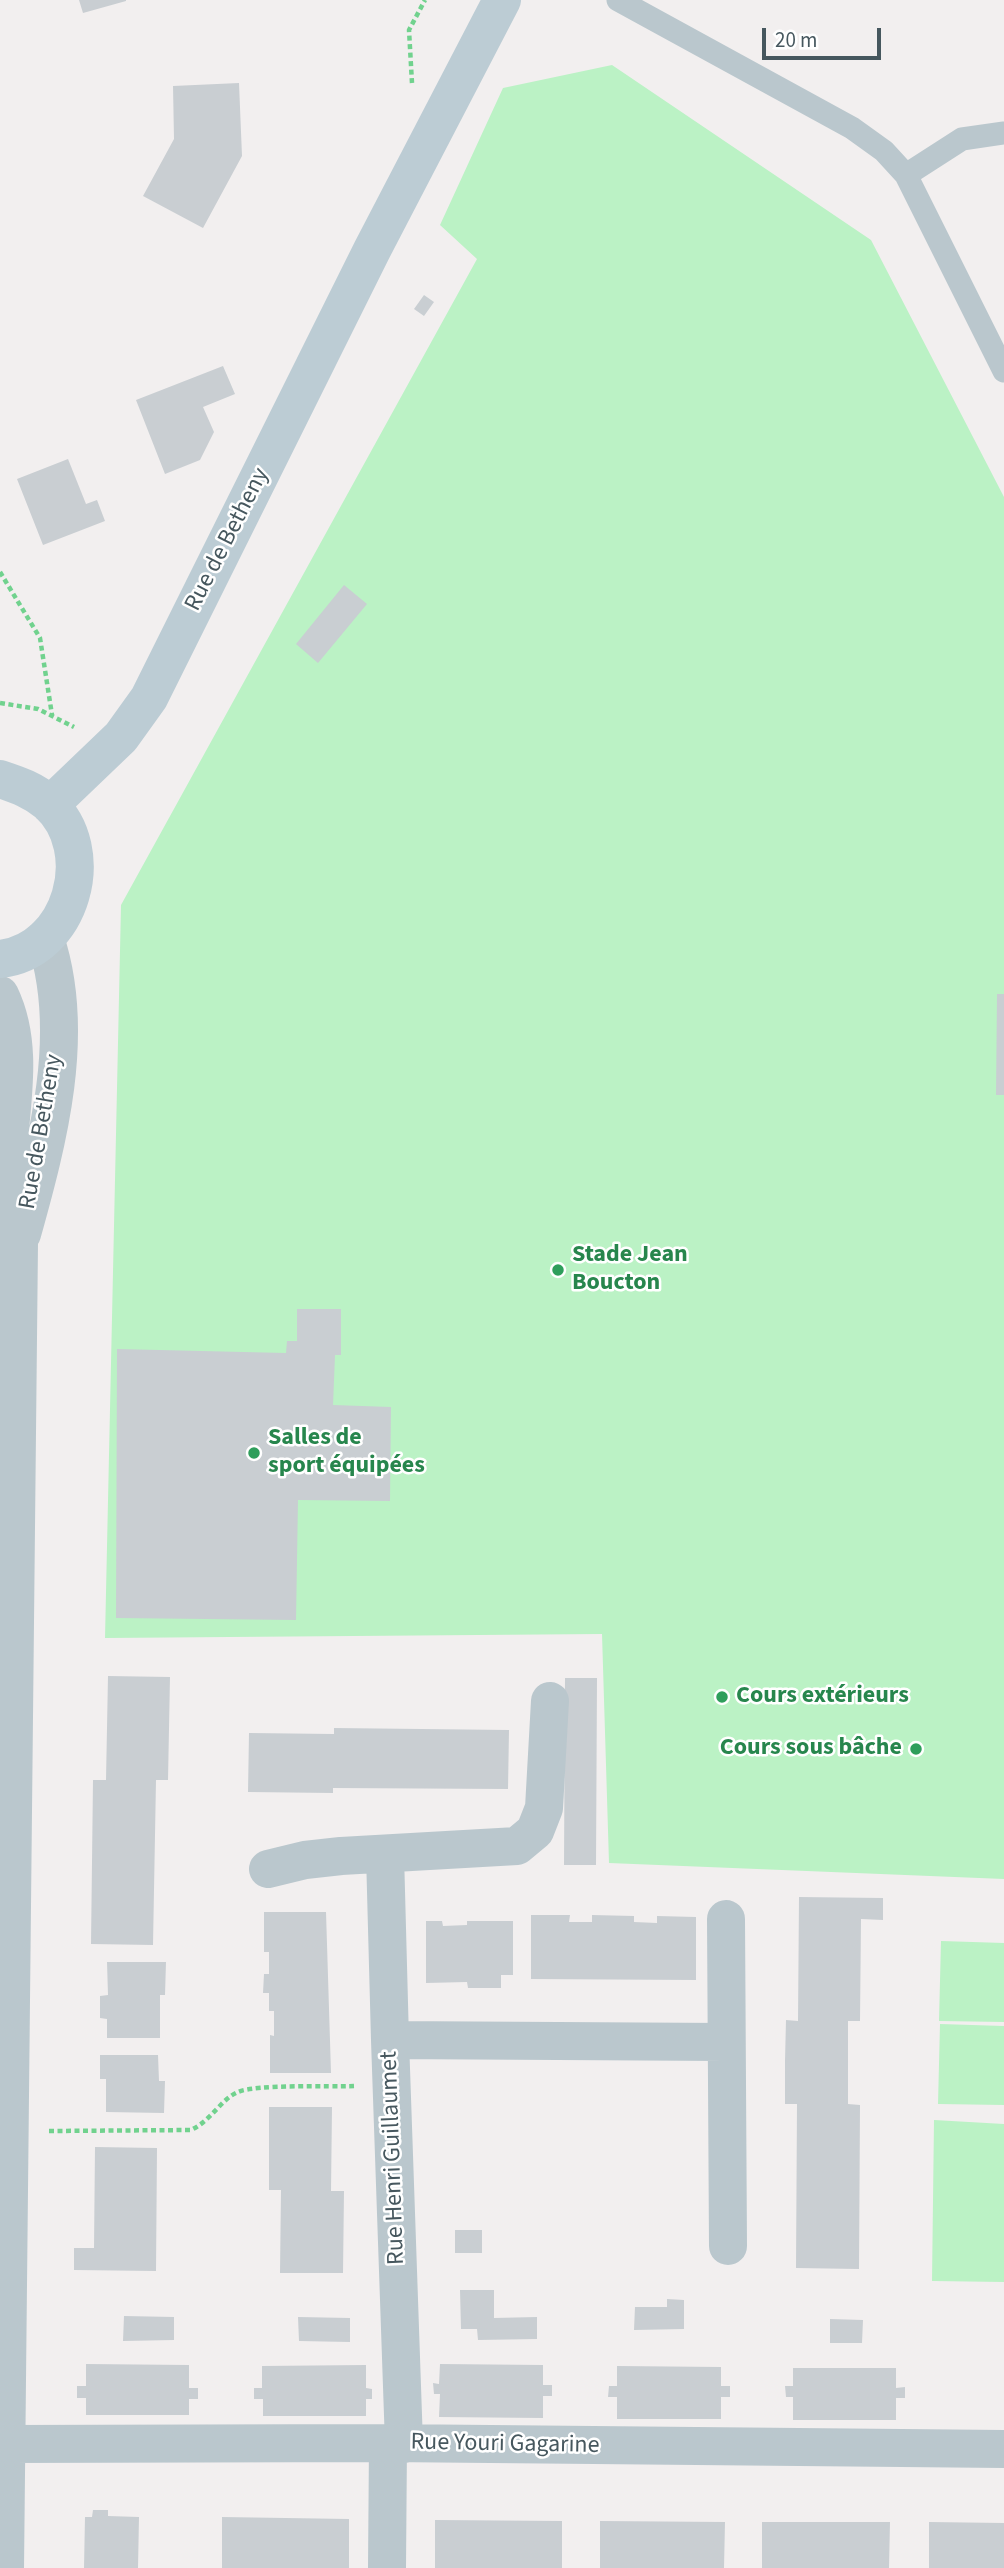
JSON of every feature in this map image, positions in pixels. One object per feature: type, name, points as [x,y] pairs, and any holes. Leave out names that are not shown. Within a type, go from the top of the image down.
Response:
[{"type":"street","name":"Rue de Betheny","points":[[50,805],[121,737],[149,698],[372,250],[502,0]]},
{"type":"street","points":[[0,779],[27,788],[50,805],[66,829],[72,848],[74,887],[63,915],[45,938],[26,951],[0,959]]},
{"type":"street","name":"Rue de Betheny","points":[[19,1243],[38,1176],[57,1066],[58,1003],[52,959],[45,938]]},
{"type":"street","name":"Rue de Betheny","points":[[0,995],[12,1028],[15,1055],[7,1171],[19,1243],[7,1820],[10,2131],[4,2446],[5,2568]]},
{"type":"street","points":[[268,1869],[305,1860],[503,1849],[528,1839],[541,1821],[544,1808],[550,1701]]},
{"type":"street","points":[[385,1854],[390,2040]]},
{"type":"street","points":[[726,1919],[728,2246]]},
{"type":"street","name":"Rue Henri Guillaumet","points":[[387,2568],[396,2444],[390,2040],[725,2042]]},
{"type":"street","name":"Rue Youri Gagarine","points":[[4,2446],[396,2444],[1004,2449]]},
{"type":"lane","points":[[618,0],[852,128],[884,151],[906,176],[1004,371]]},
{"type":"lane","points":[[906,176],[962,139],[1004,133]]},
{"type":"path","points":[[0,572],[40,638],[52,715]]},
{"type":"path","points":[[0,704],[52,715],[77,729]]},
{"type":"path","points":[[10,2131],[191,2130],[207,2122],[230,2096],[239,2091],[257,2087],[391,2084]]},
{"type":"green space","name":"Stade Jean Boucton","points":[[612,65],[871,240],[1004,497],[1004,1879],[609,1863],[602,1634],[105,1638],[121,905],[477,259],[440,225],[503,88]]},
{"type":"green space","points":[[941,1941],[1004,1943],[1004,2022],[939,2021]]},
{"type":"green space","points":[[940,2024],[1004,2026],[1004,2105],[938,2104]]},
{"type":"green space","points":[[934,2120],[1004,2124],[1004,2282],[932,2281]]},
{"type":"building","points":[[79,0],[126,0],[126,1],[83,13]]},
{"type":"building","points":[[239,83],[242,156],[203,228],[143,196],[174,139],[173,86]]},
{"type":"building","points":[[424,295],[434,302],[424,316],[414,309]]},
{"type":"building","points":[[223,366],[235,394],[203,407],[214,432],[200,460],[165,474],[136,400]]},
{"type":"building","points":[[68,459],[86,504],[97,500],[105,521],[43,545],[17,479]]},
{"type":"building","points":[[344,585],[367,604],[318,663],[296,644]]},
{"type":"building","points":[[997,994],[1004,994],[1004,1095],[996,1095]]},
{"type":"building","name":"Salles de sport équipées","points":[[297,1309],[341,1309],[341,1355],[335,1355],[333,1405],[391,1407],[390,1501],[298,1500],[296,1620],[116,1618],[117,1349],[286,1353],[287,1341],[297,1341]]},
{"type":"building","points":[[108,1676],[170,1677],[168,1780],[156,1780],[153,1945],[91,1944],[93,1780],[106,1780]]},
{"type":"building","points":[[565,1678],[597,1678],[596,1865],[564,1865]]},
{"type":"building","points":[[334,1728],[509,1730],[508,1789],[333,1788],[333,1793],[248,1792],[249,1733],[334,1734]]},
{"type":"building","points":[[799,1897],[883,1898],[883,1920],[861,1919],[860,2021],[848,2021],[848,2104],[860,2105],[859,2269],[796,2268],[797,2104],[785,2104],[785,2061],[786,2020],[798,2021]]},
{"type":"building","points":[[264,1912],[326,1912],[331,2073],[270,2073],[270,2035],[274,2036],[274,2011],[269,2011],[269,1993],[263,1993],[264,1974],[269,1974],[269,1952],[264,1952]]},
{"type":"building","points":[[531,1915],[570,1915],[569,1922],[592,1922],[592,1915],[634,1916],[634,1922],[657,1923],[657,1916],[696,1917],[696,1980],[531,1979]]},
{"type":"building","points":[[426,1921],[442,1921],[443,1926],[467,1925],[467,1921],[513,1921],[513,1975],[501,1975],[501,1988],[468,1988],[467,1982],[426,1983]]},
{"type":"building","points":[[107,1962],[166,1962],[165,1995],[160,1995],[160,2038],[107,2038],[107,2019],[100,2018],[100,1996],[108,1995]]},
{"type":"building","points":[[100,2055],[158,2055],[159,2081],[165,2081],[164,2113],[106,2112],[106,2079],[100,2079]]},
{"type":"building","points":[[269,2107],[332,2107],[331,2191],[344,2191],[343,2273],[280,2273],[281,2190],[269,2190]]},
{"type":"building","points":[[95,2147],[157,2148],[156,2271],[74,2270],[74,2248],[94,2248]]},
{"type":"building","points":[[455,2230],[482,2230],[482,2253],[455,2253]]},
{"type":"building","points":[[460,2290],[494,2290],[494,2318],[537,2317],[537,2339],[478,2340],[477,2329],[461,2329]]},
{"type":"building","points":[[667,2299],[684,2300],[684,2329],[634,2330],[635,2307],[667,2307]]},
{"type":"building","points":[[124,2316],[174,2317],[174,2340],[123,2341]]},
{"type":"building","points":[[298,2317],[350,2318],[350,2342],[299,2341]]},
{"type":"building","points":[[830,2319],[863,2320],[862,2343],[830,2343]]},
{"type":"building","points":[[86,2364],[189,2365],[189,2388],[198,2388],[198,2399],[189,2399],[189,2415],[86,2415],[86,2398],[77,2398],[77,2386],[86,2386]]},
{"type":"building","points":[[440,2364],[543,2365],[543,2385],[552,2385],[552,2396],[543,2396],[543,2418],[439,2417],[440,2394],[434,2394],[433,2383],[439,2384]]},
{"type":"building","points":[[366,2365],[366,2388],[372,2389],[372,2399],[366,2399],[366,2416],[263,2416],[263,2399],[254,2399],[254,2388],[262,2388],[262,2366]]},
{"type":"building","points":[[617,2366],[721,2367],[721,2386],[730,2386],[730,2397],[721,2397],[721,2419],[617,2419],[617,2397],[608,2397],[609,2386],[617,2386]]},
{"type":"building","points":[[793,2368],[896,2368],[896,2388],[905,2387],[905,2398],[896,2398],[896,2420],[793,2420],[793,2397],[786,2397],[785,2386],[793,2386]]},
{"type":"building","points":[[93,2510],[108,2510],[108,2516],[139,2517],[138,2568],[84,2568],[85,2517],[92,2517]]},
{"type":"building","points":[[222,2517],[349,2519],[349,2568],[222,2568]]},
{"type":"building","points":[[435,2520],[562,2521],[562,2568],[435,2568]]},
{"type":"building","points":[[600,2521],[725,2522],[724,2568],[600,2568]]},
{"type":"building","points":[[762,2522],[890,2522],[889,2568],[762,2568]]},
{"type":"building","points":[[929,2522],[1004,2523],[1004,2568],[929,2568]]},
{"type":"place","name":"Stade Jean Boucton","points":[[558,1270]]},
{"type":"place","name":"Salles de sport équipées","points":[[254,1453]]},
{"type":"place","name":"Cours extérieurs","points":[[722,1697]]},
{"type":"place","name":"Cours sous bâche","points":[[916,1749]]}]
